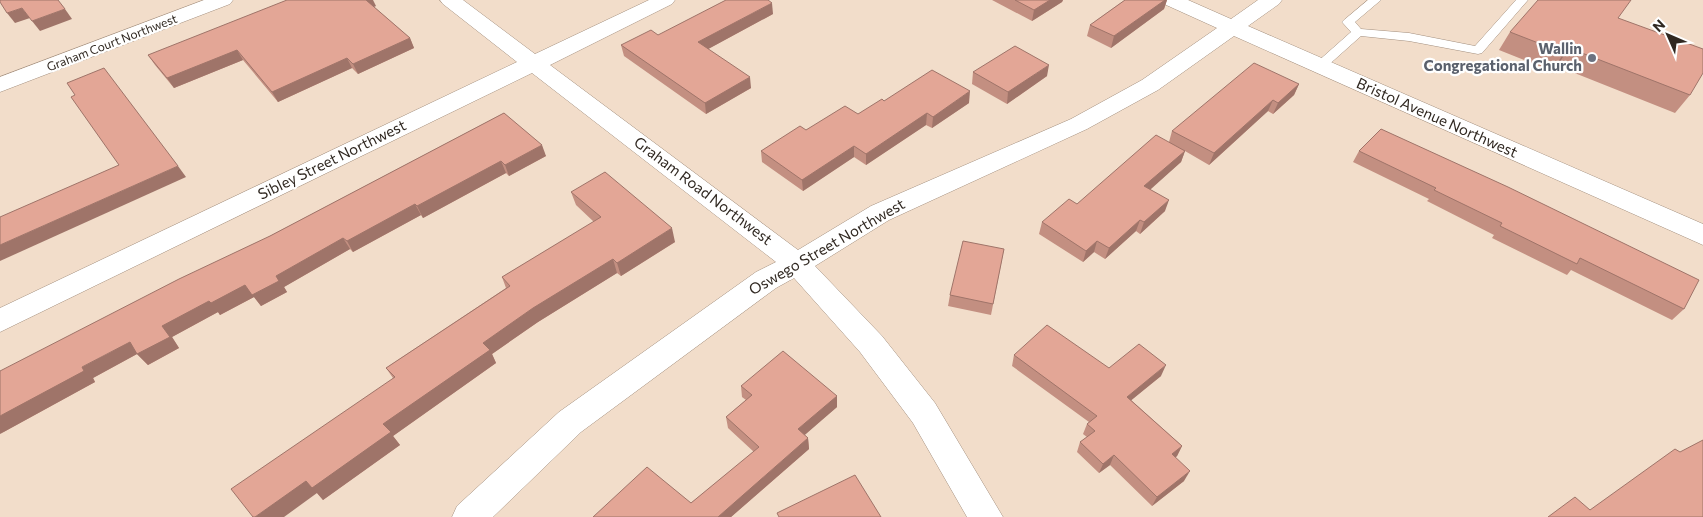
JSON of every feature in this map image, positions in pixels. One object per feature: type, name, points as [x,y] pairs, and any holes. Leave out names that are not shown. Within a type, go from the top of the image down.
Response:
[{"type":"street","name":"Graham Court Northwest","points":[[0,85],[223,0]]},
{"type":"street","name":"Graham Road Northwest","points":[[450,0],[534,62],[797,264],[871,344],[924,413],[986,517]]},
{"type":"street","name":"Sibley Street Northwest","points":[[0,322],[665,0]]},
{"type":"street","name":"Bristol Avenue Northwest","points":[[1171,0],[1703,235]]},
{"type":"street","name":"Oswego Street Northwest","points":[[469,517],[570,422],[766,280],[797,264],[880,214],[1079,124],[1150,85],[1272,0]]},
{"type":"lane","points":[[1375,0],[1348,22],[1358,32],[1409,37],[1478,50],[1522,0]]},
{"type":"lane","points":[[1320,66],[1358,32]]},
{"type":"building","points":[[0,0],[58,0],[65,9],[32,21],[22,8],[7,13]]},
{"type":"building","points":[[287,0],[366,0],[410,38],[353,64],[347,58],[272,92],[237,50],[167,78],[148,55]]},
{"type":"building","points":[[726,0],[768,0],[772,3],[698,42],[750,77],[705,103],[621,45],[651,30],[658,35]]},
{"type":"building","points":[[1015,0],[1050,0],[1034,10]]},
{"type":"building","points":[[1125,0],[1165,0],[1114,36],[1090,25]]},
{"type":"building","name":"Wallin Congregational Church","points":[[1538,0],[1631,0],[1618,18],[1703,49],[1703,73],[1690,95],[1569,48],[1564,53],[1510,32]]},
{"type":"building","points":[[1015,46],[1049,65],[1008,92],[973,72]]},
{"type":"building","points":[[1254,63],[1299,84],[1278,103],[1273,100],[1214,153],[1172,131]]},
{"type":"building","points":[[104,68],[178,166],[0,245],[0,217],[119,165],[71,97],[75,95],[67,83]]},
{"type":"building","points":[[932,70],[970,91],[933,117],[927,113],[866,154],[854,146],[802,180],[761,151],[800,126],[806,130],[845,106],[858,114],[882,99],[884,101]]},
{"type":"building","points":[[504,113],[542,145],[505,165],[501,161],[347,241],[343,238],[276,276],[279,281],[252,295],[245,285],[211,303],[209,301],[162,326],[170,337],[137,354],[130,342],[82,367],[84,371],[0,416],[0,371],[179,279],[270,236]]},
{"type":"building","points":[[1381,129],[1508,187],[1699,280],[1684,309],[1580,258],[1577,264],[1500,226],[1502,223],[1434,190],[1436,188],[1359,151]]},
{"type":"building","points":[[1156,135],[1185,151],[1144,186],[1169,200],[1144,222],[1140,220],[1109,248],[1097,241],[1086,251],[1042,222],[1069,199],[1077,204]]},
{"type":"building","points":[[605,172],[672,228],[617,263],[613,259],[533,308],[483,343],[490,350],[383,424],[391,432],[312,488],[306,481],[253,517],[231,489],[395,377],[386,368],[510,286],[502,277],[601,217],[571,192]]},
{"type":"building","points":[[963,241],[1004,249],[993,304],[950,295]]},
{"type":"building","points":[[1047,325],[1109,368],[1139,344],[1166,365],[1127,397],[1182,446],[1172,454],[1190,471],[1157,497],[1114,455],[1103,464],[1080,442],[1095,431],[1087,424],[1097,416],[1014,355]]},
{"type":"building","points":[[783,351],[837,396],[798,429],[808,438],[718,517],[593,517],[647,467],[691,503],[759,447],[726,417],[752,395],[741,386]]},
{"type":"building","points":[[1703,440],[1703,517],[1548,517],[1575,497],[1590,510],[1675,449],[1680,452]]},
{"type":"building","points":[[855,475],[881,517],[779,517],[777,513]]},
{"type":"place","name":"Wallin Congregational Church","points":[[1592,58]]}]
